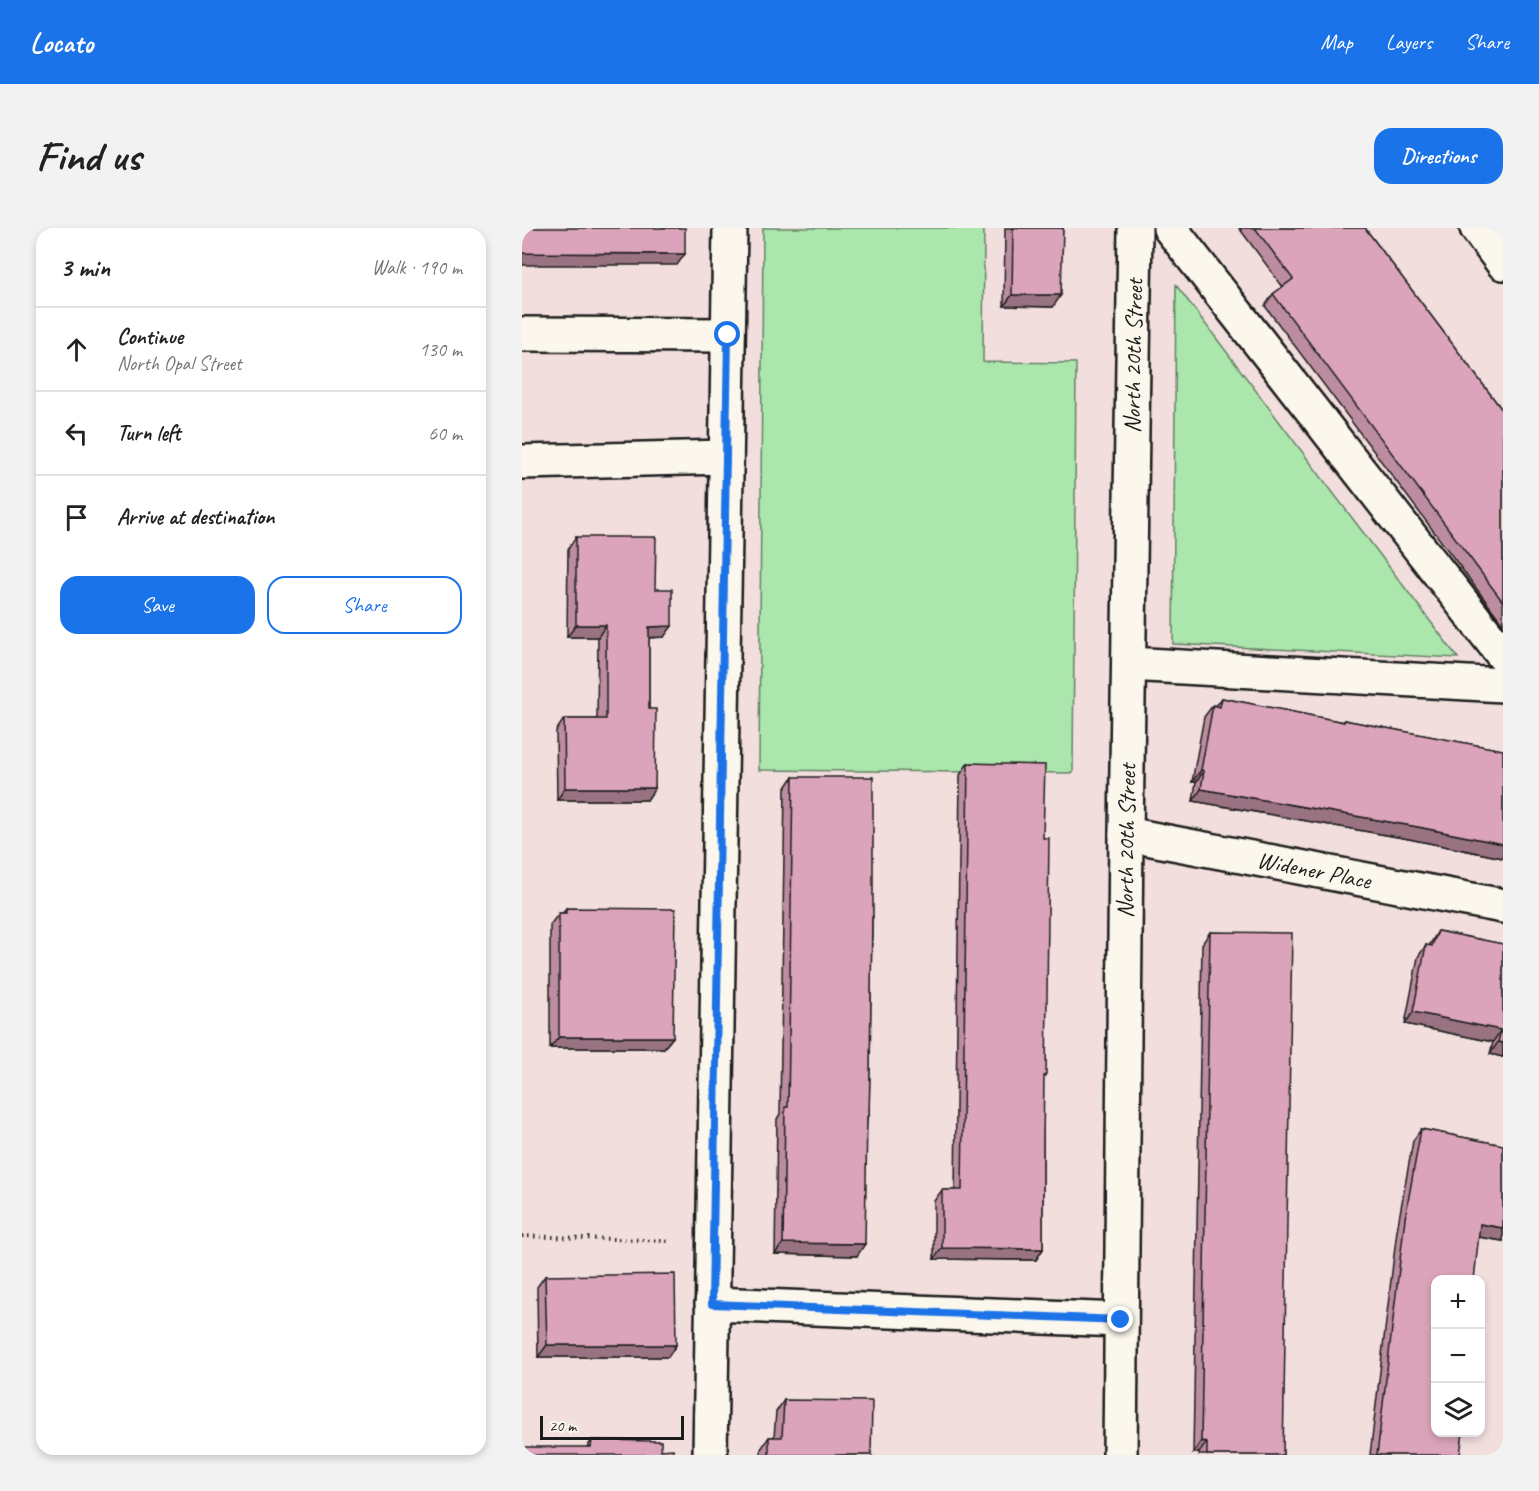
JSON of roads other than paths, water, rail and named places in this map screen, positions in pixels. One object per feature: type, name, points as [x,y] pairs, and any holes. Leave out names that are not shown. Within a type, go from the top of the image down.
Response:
[{"type":"street","points":[[710,1455],[730,228]]},
{"type":"street","name":"North 20th Street","points":[[1120,1455],[1135,228]]},
{"type":"street","points":[[1170,228],[1503,655]]},
{"type":"street","points":[[1477,228],[1503,263]]},
{"type":"street","points":[[522,334],[728,335]]},
{"type":"street","points":[[522,462],[726,457]]},
{"type":"street","points":[[1129,664],[1503,685]]},
{"type":"street","name":"Widener Place","points":[[1126,834],[1503,906]]},
{"type":"street","points":[[712,1304],[1121,1320]]}]
